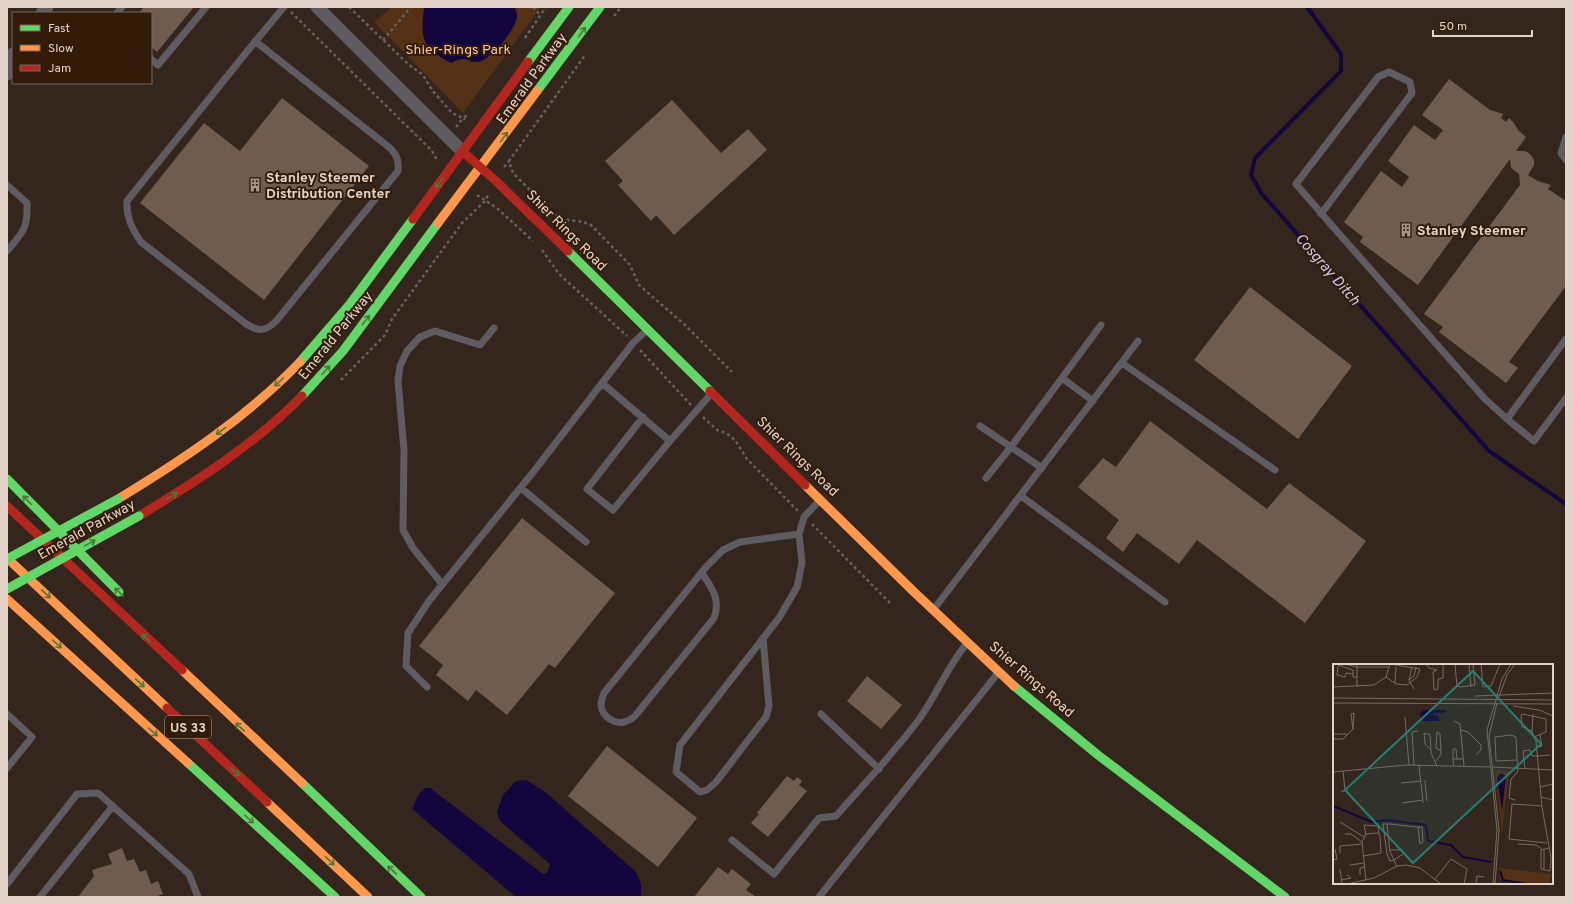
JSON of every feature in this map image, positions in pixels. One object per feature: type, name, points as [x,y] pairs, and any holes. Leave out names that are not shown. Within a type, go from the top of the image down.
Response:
[{"type":"main road","name":"Emerald Parkway","points":[[7,559],[118,499],[178,463],[252,407],[289,374],[351,303],[569,7]]},
{"type":"main road","name":"Emerald Parkway","points":[[7,589],[139,516],[196,482],[269,428],[306,393],[343,351],[600,7]]},
{"type":"main road","name":"Shier Rings Road","points":[[462,151],[933,611],[999,673],[1098,755],[1286,897]]},
{"type":"main road","points":[[7,479],[128,601]]},
{"type":"main road","name":"US 33","points":[[7,506],[420,897]]},
{"type":"main road","name":"US 33","points":[[7,559],[368,897]]},
{"type":"main road","points":[[7,599],[335,897]]},
{"type":"main road","points":[[273,743],[300,782]]},
{"type":"street","name":"Shier Rings Road","points":[[317,7],[462,151]]},
{"type":"street","points":[[7,74],[12,57]]},
{"type":"lane","points":[[152,60],[158,65],[206,7]]},
{"type":"lane","points":[[255,41],[390,148],[396,154],[399,164],[398,171],[277,320],[270,328],[262,330],[253,328],[245,323],[141,242],[133,230],[126,213],[127,201],[255,41],[287,9]]},
{"type":"lane","points":[[1321,214],[1412,93],[1410,82],[1388,72],[1378,77],[1296,184],[1321,214],[1485,400],[1534,441],[1566,398]]},
{"type":"lane","points":[[1566,137],[1561,153],[1566,160]]},
{"type":"lane","points":[[7,185],[27,203],[25,230],[7,251]]},
{"type":"lane","points":[[986,478],[1011,447],[1101,325]]},
{"type":"lane","points":[[442,584],[413,548],[403,530],[404,450],[398,381],[400,366],[407,351],[420,337],[435,331],[480,345],[494,328]]},
{"type":"lane","points":[[427,687],[406,666],[408,632],[442,584],[521,488],[633,343],[646,331]]},
{"type":"lane","points":[[1507,418],[1566,339]]},
{"type":"lane","points":[[933,611],[1138,341]]},
{"type":"lane","points":[[1122,363],[1275,470]]},
{"type":"lane","points":[[1062,378],[1093,401]]},
{"type":"lane","points":[[602,383],[670,441]]},
{"type":"lane","points":[[643,417],[587,490],[613,510],[711,394]]},
{"type":"lane","points":[[980,426],[1042,468]]},
{"type":"lane","points":[[521,488],[586,542]]},
{"type":"lane","points":[[1021,496],[1164,602]]},
{"type":"lane","points":[[763,638],[768,706],[766,717],[716,782],[707,790],[700,792],[676,772],[680,745],[763,638],[779,618],[796,587],[802,563],[799,534],[804,517],[820,499]]},
{"type":"lane","points":[[702,573],[712,588],[717,601],[717,611],[714,618],[644,707],[635,716],[627,722],[617,722],[610,719],[604,713],[601,704],[604,693],[702,573],[723,550],[740,542],[799,534]]},
{"type":"lane","points":[[732,840],[774,874],[819,818],[836,816],[879,769],[920,717],[954,658],[967,643]]},
{"type":"lane","points":[[819,897],[999,673]]},
{"type":"lane","points":[[7,714],[32,737],[7,768]]},
{"type":"lane","points":[[821,714],[879,769]]},
{"type":"lane","points":[[7,884],[77,794],[98,793],[189,874],[198,897]]},
{"type":"lane","points":[[40,897],[113,806]]},
{"type":"path","points":[[350,7],[408,64],[423,75],[432,90],[452,113],[463,118],[474,111]]},
{"type":"path","points":[[383,40],[411,7]]},
{"type":"path","points":[[533,7],[540,15]]},
{"type":"path","points":[[524,39],[546,7]]},
{"type":"path","points":[[610,22],[621,7]]},
{"type":"path","points":[[287,9],[432,151],[438,162],[435,166]]},
{"type":"path","points":[[538,198],[513,173],[509,161],[587,54]]},
{"type":"path","points":[[549,209],[560,219],[583,221],[591,225],[630,265],[639,285],[685,324],[732,372]]},
{"type":"green space","name":"Shier-Rings Park","points":[[392,7],[541,7],[463,113],[374,22]]},
{"type":"shaded area","points":[[427,7],[516,7],[517,16],[513,28],[496,50],[489,56],[478,62],[461,59],[451,63],[434,53],[423,36],[424,9]]},
{"type":"shaded area","points":[[526,780],[544,791],[636,872],[641,884],[641,897],[516,897],[412,809],[419,794],[425,788],[430,788],[543,874],[547,873],[550,864],[500,821],[497,812],[503,795],[516,781]]},
{"type":"building","points":[[144,7],[194,7],[157,52],[152,48],[152,12],[140,12]]},
{"type":"building","name":"Stanley Steemer","points":[[1449,79],[1490,110],[1503,114],[1501,118],[1506,122],[1509,118],[1514,123],[1518,130],[1526,137],[1516,151],[1525,151],[1530,154],[1534,160],[1534,165],[1528,175],[1538,181],[1551,185],[1548,189],[1566,201],[1566,286],[1509,362],[1518,368],[1506,383],[1439,332],[1443,327],[1424,314],[1520,185],[1519,174],[1511,168],[1510,159],[1418,285],[1360,242],[1363,237],[1344,222],[1381,171],[1402,187],[1409,177],[1388,161],[1414,125],[1435,140],[1443,130],[1422,115]]},
{"type":"building","name":"Stanley Steemer Distribution Center","points":[[282,98],[369,166],[264,300],[140,203],[204,123],[240,151]]},
{"type":"building","points":[[672,100],[721,153],[748,129],[767,150],[674,235],[656,215],[651,221],[618,185],[623,181],[605,161]]},
{"type":"building","points":[[1250,287],[1352,366],[1298,439],[1194,360]]},
{"type":"building","points":[[1150,421],[1267,509],[1289,483],[1366,541],[1305,623],[1197,540],[1179,564],[1137,533],[1123,552],[1106,538],[1119,520],[1078,487],[1103,458],[1116,467]]},
{"type":"building","points":[[522,518],[615,593],[555,668],[549,664],[507,715],[476,690],[468,701],[436,675],[443,665],[419,646]]},
{"type":"building","points":[[867,676],[902,705],[881,729],[847,701]]},
{"type":"building","points":[[607,746],[697,818],[658,867],[568,796]]},
{"type":"building","points":[[787,776],[794,781],[797,777],[802,781],[799,785],[807,791],[768,837],[751,823],[759,814],[757,813]]},
{"type":"building","points":[[122,848],[127,861],[134,859],[140,872],[146,870],[151,884],[158,881],[163,894],[155,897],[78,897],[94,876],[92,870],[112,864],[108,854]]},
{"type":"building","points":[[718,867],[728,874],[732,869],[751,884],[746,890],[756,897],[694,897]]},
{"type":"waterway","name":"Cosgray Ditch","points":[[1307,7],[1341,54],[1341,71],[1255,158],[1251,175],[1262,194],[1489,451],[1566,504]]},
{"type":"traffic: fast","points":[[528,62],[569,7]]},
{"type":"traffic: fast","points":[[537,91],[600,7]]},
{"type":"traffic: fast","points":[[300,362],[350,304],[413,219]]},
{"type":"traffic: fast","points":[[302,396],[343,351],[438,223]]},
{"type":"traffic: fast","points":[[568,251],[710,391]]},
{"type":"traffic: fast","points":[[7,479],[119,592]]},
{"type":"traffic: fast","points":[[7,559],[118,499]]},
{"type":"traffic: fast","points":[[7,589],[139,516]]},
{"type":"traffic: fast","points":[[1014,686],[1098,755],[1285,897]]},
{"type":"traffic: fast","points":[[188,763],[335,897]]},
{"type":"traffic: fast","points":[[302,783],[421,897]]},
{"type":"traffic: slow","points":[[438,223],[537,91]]},
{"type":"traffic: slow","points":[[118,499],[191,453],[237,419],[280,382],[300,362]]},
{"type":"traffic: slow","points":[[805,485],[913,591],[1014,686]]},
{"type":"traffic: slow","points":[[7,558],[167,708]]},
{"type":"traffic: slow","points":[[7,599],[188,763]]},
{"type":"traffic: slow","points":[[182,670],[302,783]]},
{"type":"traffic: slow","points":[[267,802],[368,897]]},
{"type":"traffic: jam","points":[[413,219],[528,62]]},
{"type":"traffic: jam","points":[[462,151],[496,181],[568,251]]},
{"type":"traffic: jam","points":[[710,391],[805,485]]},
{"type":"traffic: jam","points":[[139,516],[203,476],[245,446],[284,414],[302,396]]},
{"type":"traffic: jam","points":[[7,506],[182,670]]},
{"type":"traffic: jam","points":[[167,708],[267,802]]},
{"type":"place","name":"Stanley Steemer Distribution Center","points":[[255,185]]},
{"type":"place","name":"Stanley Steemer","points":[[1406,230]]}]
